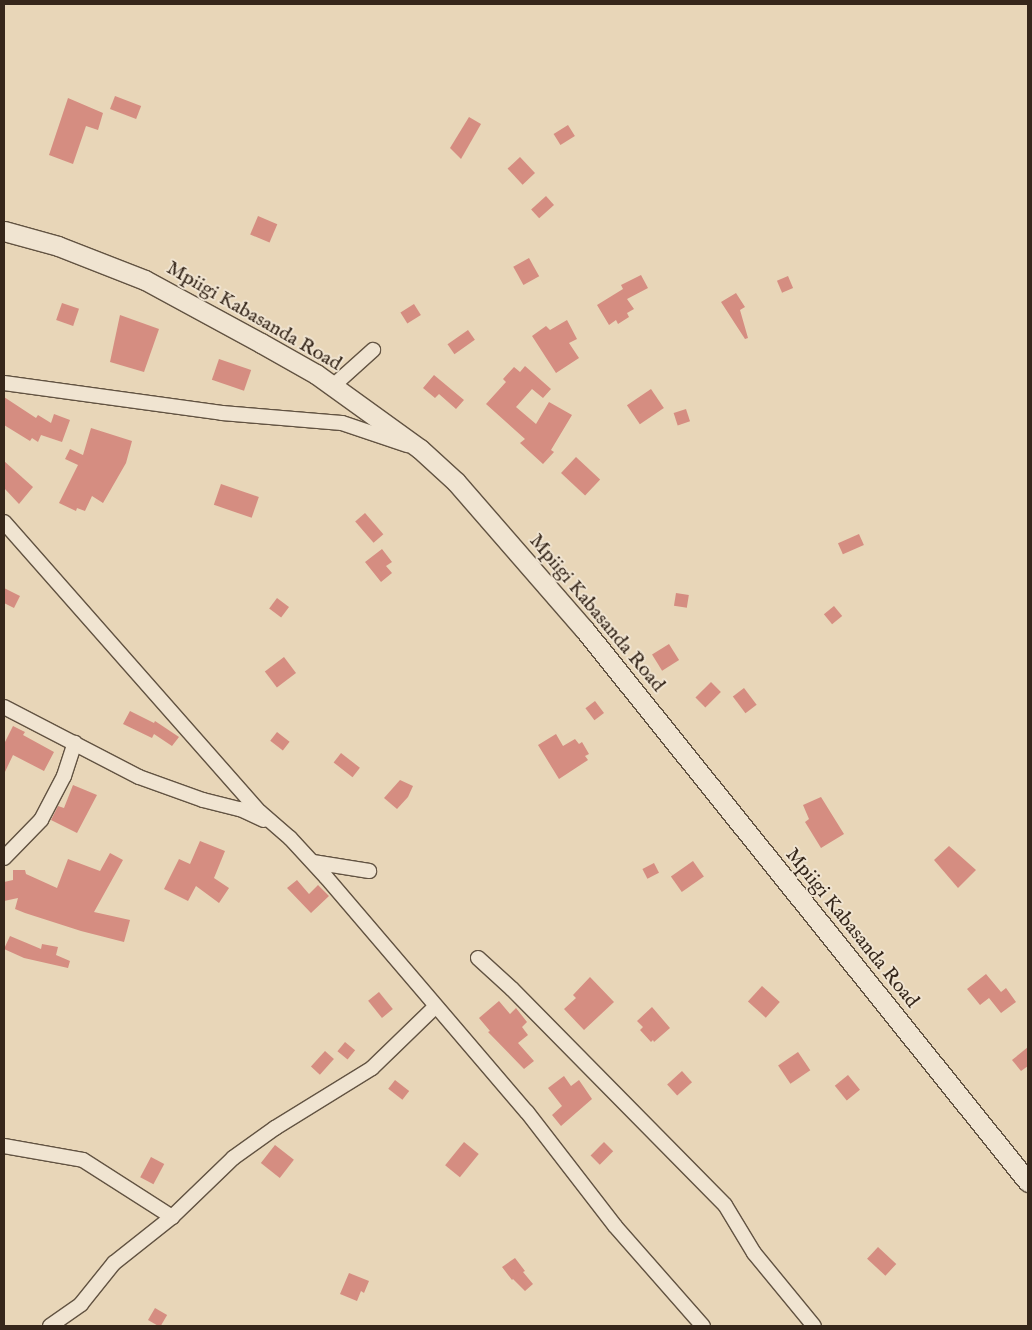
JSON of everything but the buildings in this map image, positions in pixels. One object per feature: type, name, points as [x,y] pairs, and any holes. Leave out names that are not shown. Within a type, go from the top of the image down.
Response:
[{"type":"main road","name":"Mpiigi Kabasanda Road","points":[[4,231],[58,246],[145,280],[316,374],[420,449],[456,482],[584,629],[1028,1182]]},
{"type":"street","points":[[333,386],[373,350]]},
{"type":"street","points":[[4,383],[222,413],[342,423],[420,449]]},
{"type":"street","points":[[4,522],[148,687],[272,823],[313,862],[526,1112],[615,1226],[703,1326]]},
{"type":"street","points":[[4,707],[139,777],[202,800],[240,809],[272,823]]},
{"type":"street","points":[[4,858],[41,820],[64,776],[75,743]]},
{"type":"street","points":[[313,862],[369,871]]},
{"type":"street","points":[[478,958],[512,989],[725,1205],[754,1254],[814,1326]]},
{"type":"street","points":[[50,1326],[81,1304],[114,1263],[172,1218],[233,1158],[275,1128],[372,1068],[435,1007]]},
{"type":"street","points":[[4,1146],[83,1160],[172,1218]]}]
